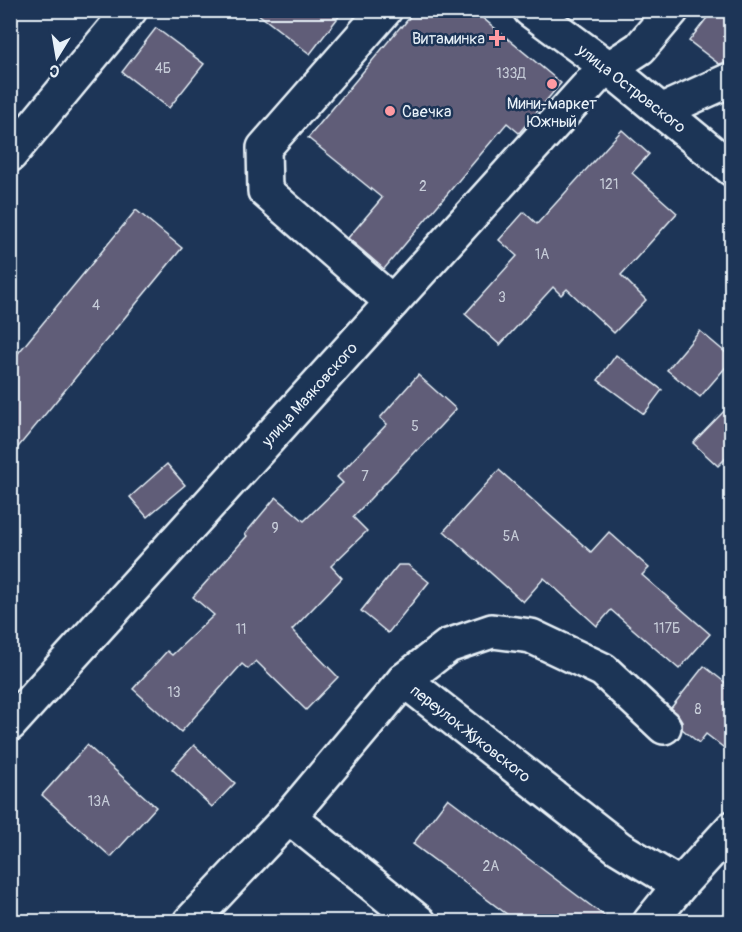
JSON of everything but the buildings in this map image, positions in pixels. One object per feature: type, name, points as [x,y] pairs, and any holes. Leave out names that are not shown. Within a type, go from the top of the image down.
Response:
[{"type":"street","points":[[10,155],[130,10]]},
{"type":"street","points":[[385,10],[264,148],[265,191],[392,302]]},
{"type":"street","name":"улица Островского","points":[[530,10],[610,69],[732,169]]},
{"type":"street","name":"улица Маяковского","points":[[10,724],[597,76],[640,48],[672,10]]},
{"type":"street","points":[[661,111],[732,79]]},
{"type":"street","points":[[405,681],[448,645],[492,631],[531,636],[603,670],[664,727]]},
{"type":"street","name":"переулок Жуковского","points":[[190,921],[289,817],[405,681],[619,848],[680,885]]},
{"type":"street","points":[[289,817],[419,921]]},
{"type":"street","points":[[650,921],[732,828]]},
{"type":"place","name":"Витаминка","points":[[497,38]]},
{"type":"place","name":"Мини-маркет Южный","points":[[552,84]]},
{"type":"place","name":"Свечка","points":[[390,111]]}]
